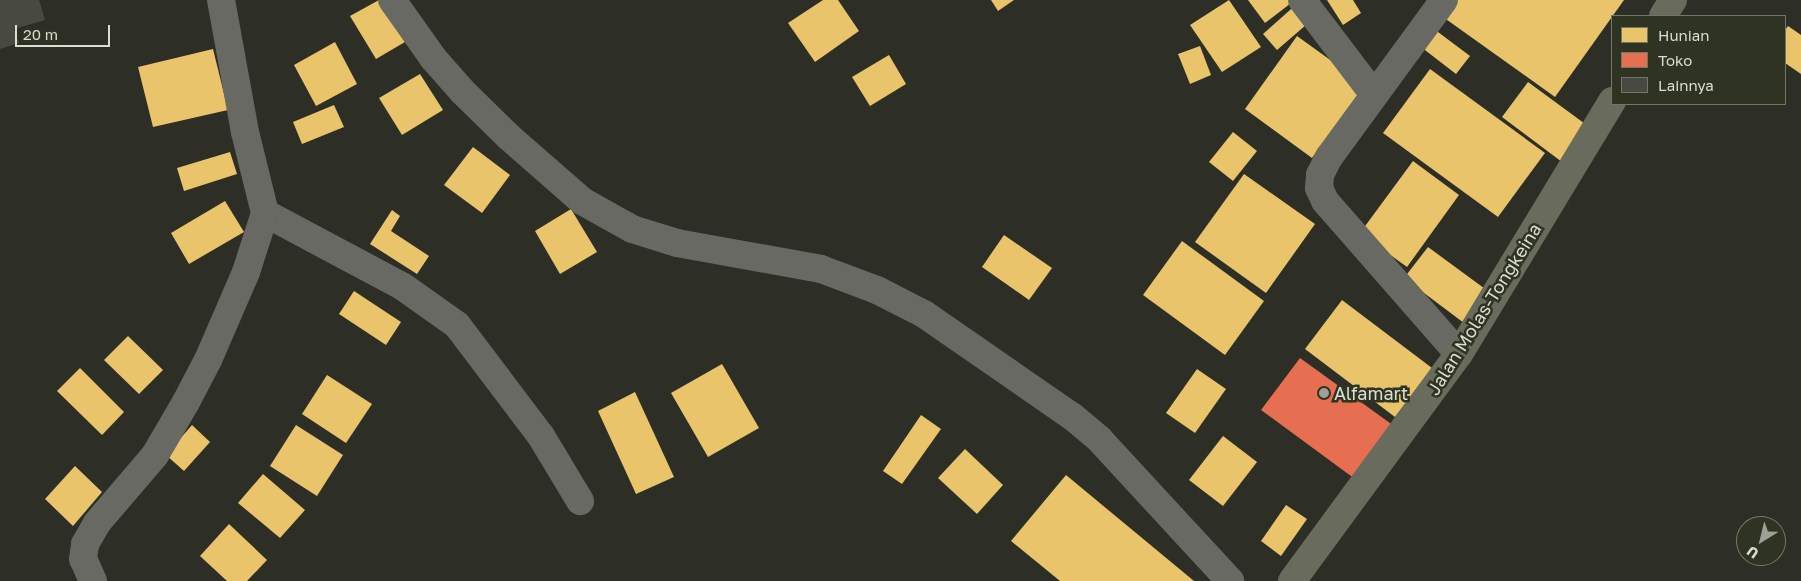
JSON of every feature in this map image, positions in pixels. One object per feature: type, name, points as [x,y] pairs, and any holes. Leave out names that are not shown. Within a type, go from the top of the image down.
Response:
[{"type":"main road","name":"Jalan Molas-Tongkeina","points":[[1292,581],[1459,354],[1611,103]]},
{"type":"street","points":[[92,581],[83,559],[85,544],[97,523],[155,455],[186,402],[246,272],[265,214],[245,132],[221,0]]},
{"type":"street","points":[[392,0],[433,58],[463,92],[509,137],[582,201],[632,229],[677,243],[820,270],[877,290],[924,314],[1047,395],[1074,417],[1100,440],[1230,581]]},
{"type":"street","points":[[1302,0],[1374,94]]},
{"type":"street","points":[[1444,0],[1329,157],[1320,176],[1319,188],[1326,201],[1459,354]]},
{"type":"street","points":[[265,214],[402,286],[457,326],[541,436],[580,501]]},
{"type":"building: Hunian","points":[[379,0],[405,42],[376,59],[350,16]]},
{"type":"building: Hunian","points":[[823,0],[838,0],[859,31],[815,62],[788,23]]},
{"type":"building: Hunian","points":[[991,0],[1014,0],[998,11]]},
{"type":"building: Hunian","points":[[1229,0],[1261,47],[1222,72],[1190,25]]},
{"type":"building: Hunian","points":[[1248,0],[1295,0],[1265,23]]},
{"type":"building: Hunian","points":[[1327,0],[1353,0],[1361,13],[1343,25]]},
{"type":"building: Hunian","points":[[1455,0],[1624,0],[1613,15],[1611,15],[1611,18],[1555,97],[1443,17]]},
{"type":"building: Hunian","points":[[1299,2],[1314,18],[1277,50],[1263,34]]},
{"type":"building: Hunian","points":[[1788,26],[1801,35],[1801,74],[1786,64],[1786,29]]},
{"type":"building: Hunian","points":[[1434,29],[1470,56],[1456,74],[1421,47]]},
{"type":"building: Hunian","points":[[1297,36],[1365,85],[1312,158],[1245,109]]},
{"type":"building: Hunian","points":[[335,42],[357,84],[316,106],[294,65]]},
{"type":"building: Hunian","points":[[1200,46],[1211,75],[1190,84],[1178,54]]},
{"type":"building: Hunian","points":[[213,49],[228,110],[153,127],[138,67]]},
{"type":"building: Hunian","points":[[889,55],[906,84],[870,106],[852,77]]},
{"type":"building: Hunian","points":[[1430,69],[1545,153],[1498,217],[1383,133]]},
{"type":"building: Hunian","points":[[420,74],[443,110],[402,135],[379,98]]},
{"type":"building: Hunian","points":[[1528,82],[1592,129],[1566,165],[1502,117]]},
{"type":"building: Hunian","points":[[334,105],[344,127],[302,144],[293,122]]},
{"type":"building: Hunian","points":[[1233,132],[1257,151],[1233,181],[1209,162]]},
{"type":"building: Hunian","points":[[473,147],[510,175],[482,213],[444,185]]},
{"type":"building: Hunian","points":[[230,152],[237,174],[184,191],[177,168]]},
{"type":"building: Hunian","points":[[1413,161],[1459,195],[1407,267],[1360,233]]},
{"type":"building: Hunian","points":[[1244,174],[1315,224],[1266,293],[1195,242]]},
{"type":"building: Hunian","points":[[225,201],[244,232],[189,264],[171,233]]},
{"type":"building: Hunian","points":[[571,209],[597,252],[560,274],[535,231]]},
{"type":"building: Hunian","points":[[392,210],[400,216],[391,231],[429,256],[417,274],[370,244]]},
{"type":"building: Hunian","points":[[1004,235],[1052,268],[1029,300],[982,267]]},
{"type":"building: Hunian","points":[[1182,241],[1264,301],[1225,355],[1143,295]]},
{"type":"building: Hunian","points":[[1428,247],[1492,294],[1468,326],[1404,278]]},
{"type":"building: Hunian","points":[[354,291],[401,322],[386,345],[339,314]]},
{"type":"building: Hunian","points":[[1342,300],[1432,368],[1395,417],[1305,349]]},
{"type":"building: Hunian","points":[[128,336],[163,370],[139,394],[104,360]]},
{"type":"building: Hunian","points":[[722,364],[759,428],[708,457],[671,393]]},
{"type":"building: Hunian","points":[[80,368],[124,412],[102,435],[57,391]]},
{"type":"building: Hunian","points":[[1197,369],[1226,389],[1195,433],[1166,413]]},
{"type":"building: Hunian","points":[[327,375],[372,404],[346,443],[302,414]]},
{"type":"building: Hunian","points":[[635,392],[674,477],[636,494],[598,411]]},
{"type":"building: Hunian","points":[[921,415],[941,429],[902,484],[883,471]]},
{"type":"building: Hunian","points":[[192,425],[210,442],[184,471],[166,455]]},
{"type":"building: Hunian","points":[[296,425],[343,455],[317,496],[270,466]]},
{"type":"building: Hunian","points":[[1223,436],[1257,462],[1223,506],[1189,480]]},
{"type":"building: Hunian","points":[[965,449],[1003,485],[977,514],[938,478]]},
{"type":"building: Hunian","points":[[75,466],[102,492],[73,526],[45,499]]},
{"type":"building: Hunian","points":[[263,474],[305,510],[280,538],[238,503]]},
{"type":"building: Hunian","points":[[1066,475],[1194,581],[1060,581],[1011,541]]},
{"type":"building: Hunian","points":[[1286,505],[1307,519],[1281,556],[1261,541]]},
{"type":"building: Hunian","points":[[229,524],[267,560],[247,581],[227,581],[200,556]]},
{"type":"building: Toko","points":[[1300,358],[1394,426],[1355,479],[1261,410]]},
{"type":"building: Lainnya","points":[[0,0],[39,0],[45,20],[14,29],[19,43],[0,49]]},
{"type":"place","name":"Alfamart","points":[[1324,393]]}]
